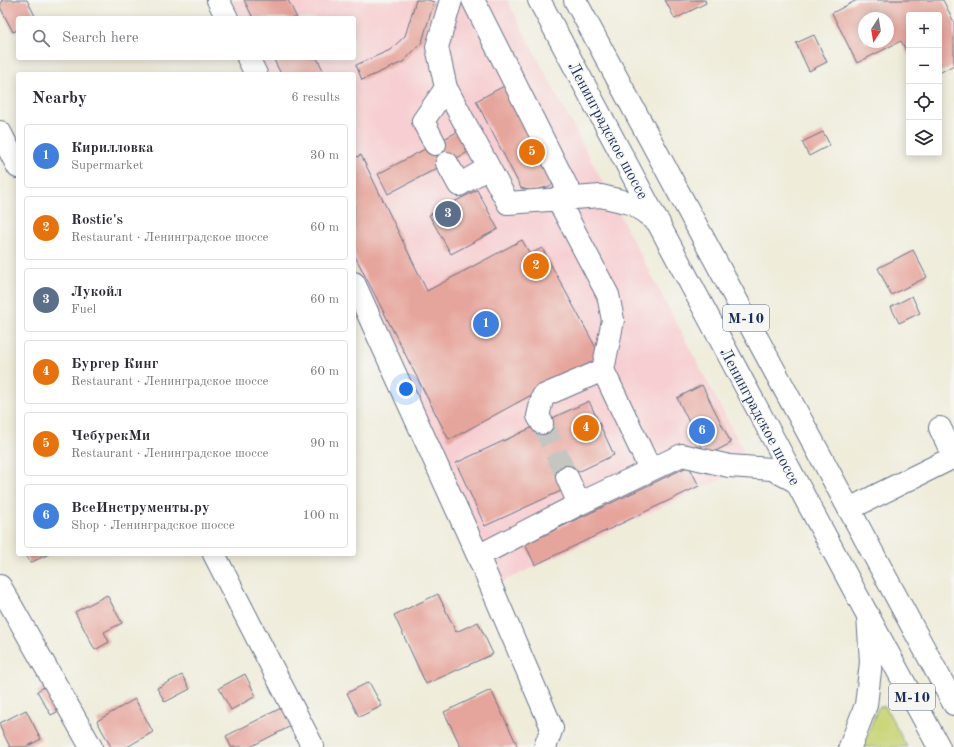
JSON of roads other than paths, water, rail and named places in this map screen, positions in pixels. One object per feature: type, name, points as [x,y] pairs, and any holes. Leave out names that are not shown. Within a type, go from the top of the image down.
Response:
[{"type":"main road","points":[[218,0],[226,16]]},
{"type":"main road","points":[[451,0],[436,47],[446,88],[508,203],[601,196],[634,204],[659,223]]},
{"type":"main road","points":[[473,0],[565,198],[608,295],[613,320],[603,370],[650,469]]},
{"type":"main road","name":"Ленинградское шоссе","points":[[539,0],[795,481],[939,747]]},
{"type":"main road","name":"Ленинградское шоссе","points":[[575,0],[954,704]]},
{"type":"main road","points":[[249,60],[255,72]]},
{"type":"main road","points":[[435,144],[423,121],[446,88]]},
{"type":"main road","points":[[0,132],[16,163]]},
{"type":"main road","points":[[446,163],[459,184],[488,168]]},
{"type":"main road","points":[[356,287],[478,556],[552,728],[545,747]]},
{"type":"main road","points":[[542,423],[538,416],[543,396],[603,370]]},
{"type":"main road","points":[[849,509],[954,457],[940,428]]},
{"type":"main road","points":[[478,556],[579,504],[682,455],[729,466],[772,469],[795,481]]},
{"type":"main road","points":[[567,477],[579,504]]},
{"type":"main road","points":[[215,556],[312,747]]},
{"type":"main road","points":[[0,586],[91,747]]},
{"type":"main road","points":[[850,747],[866,705],[871,662],[868,615]]},
{"type":"tunnel","points":[[542,423],[567,477]]},
{"type":"place","name":"ЧебурекМи","points":[[532,152]]},
{"type":"place","name":"Лукойл","points":[[448,214]]},
{"type":"place","name":"Rostic's","points":[[536,266]]},
{"type":"place","name":"Кирилловка","points":[[486,324]]},
{"type":"place","name":"Бургер Кинг","points":[[586,428]]},
{"type":"place","name":"ВсеИнструменты.ру","points":[[702,431]]}]
